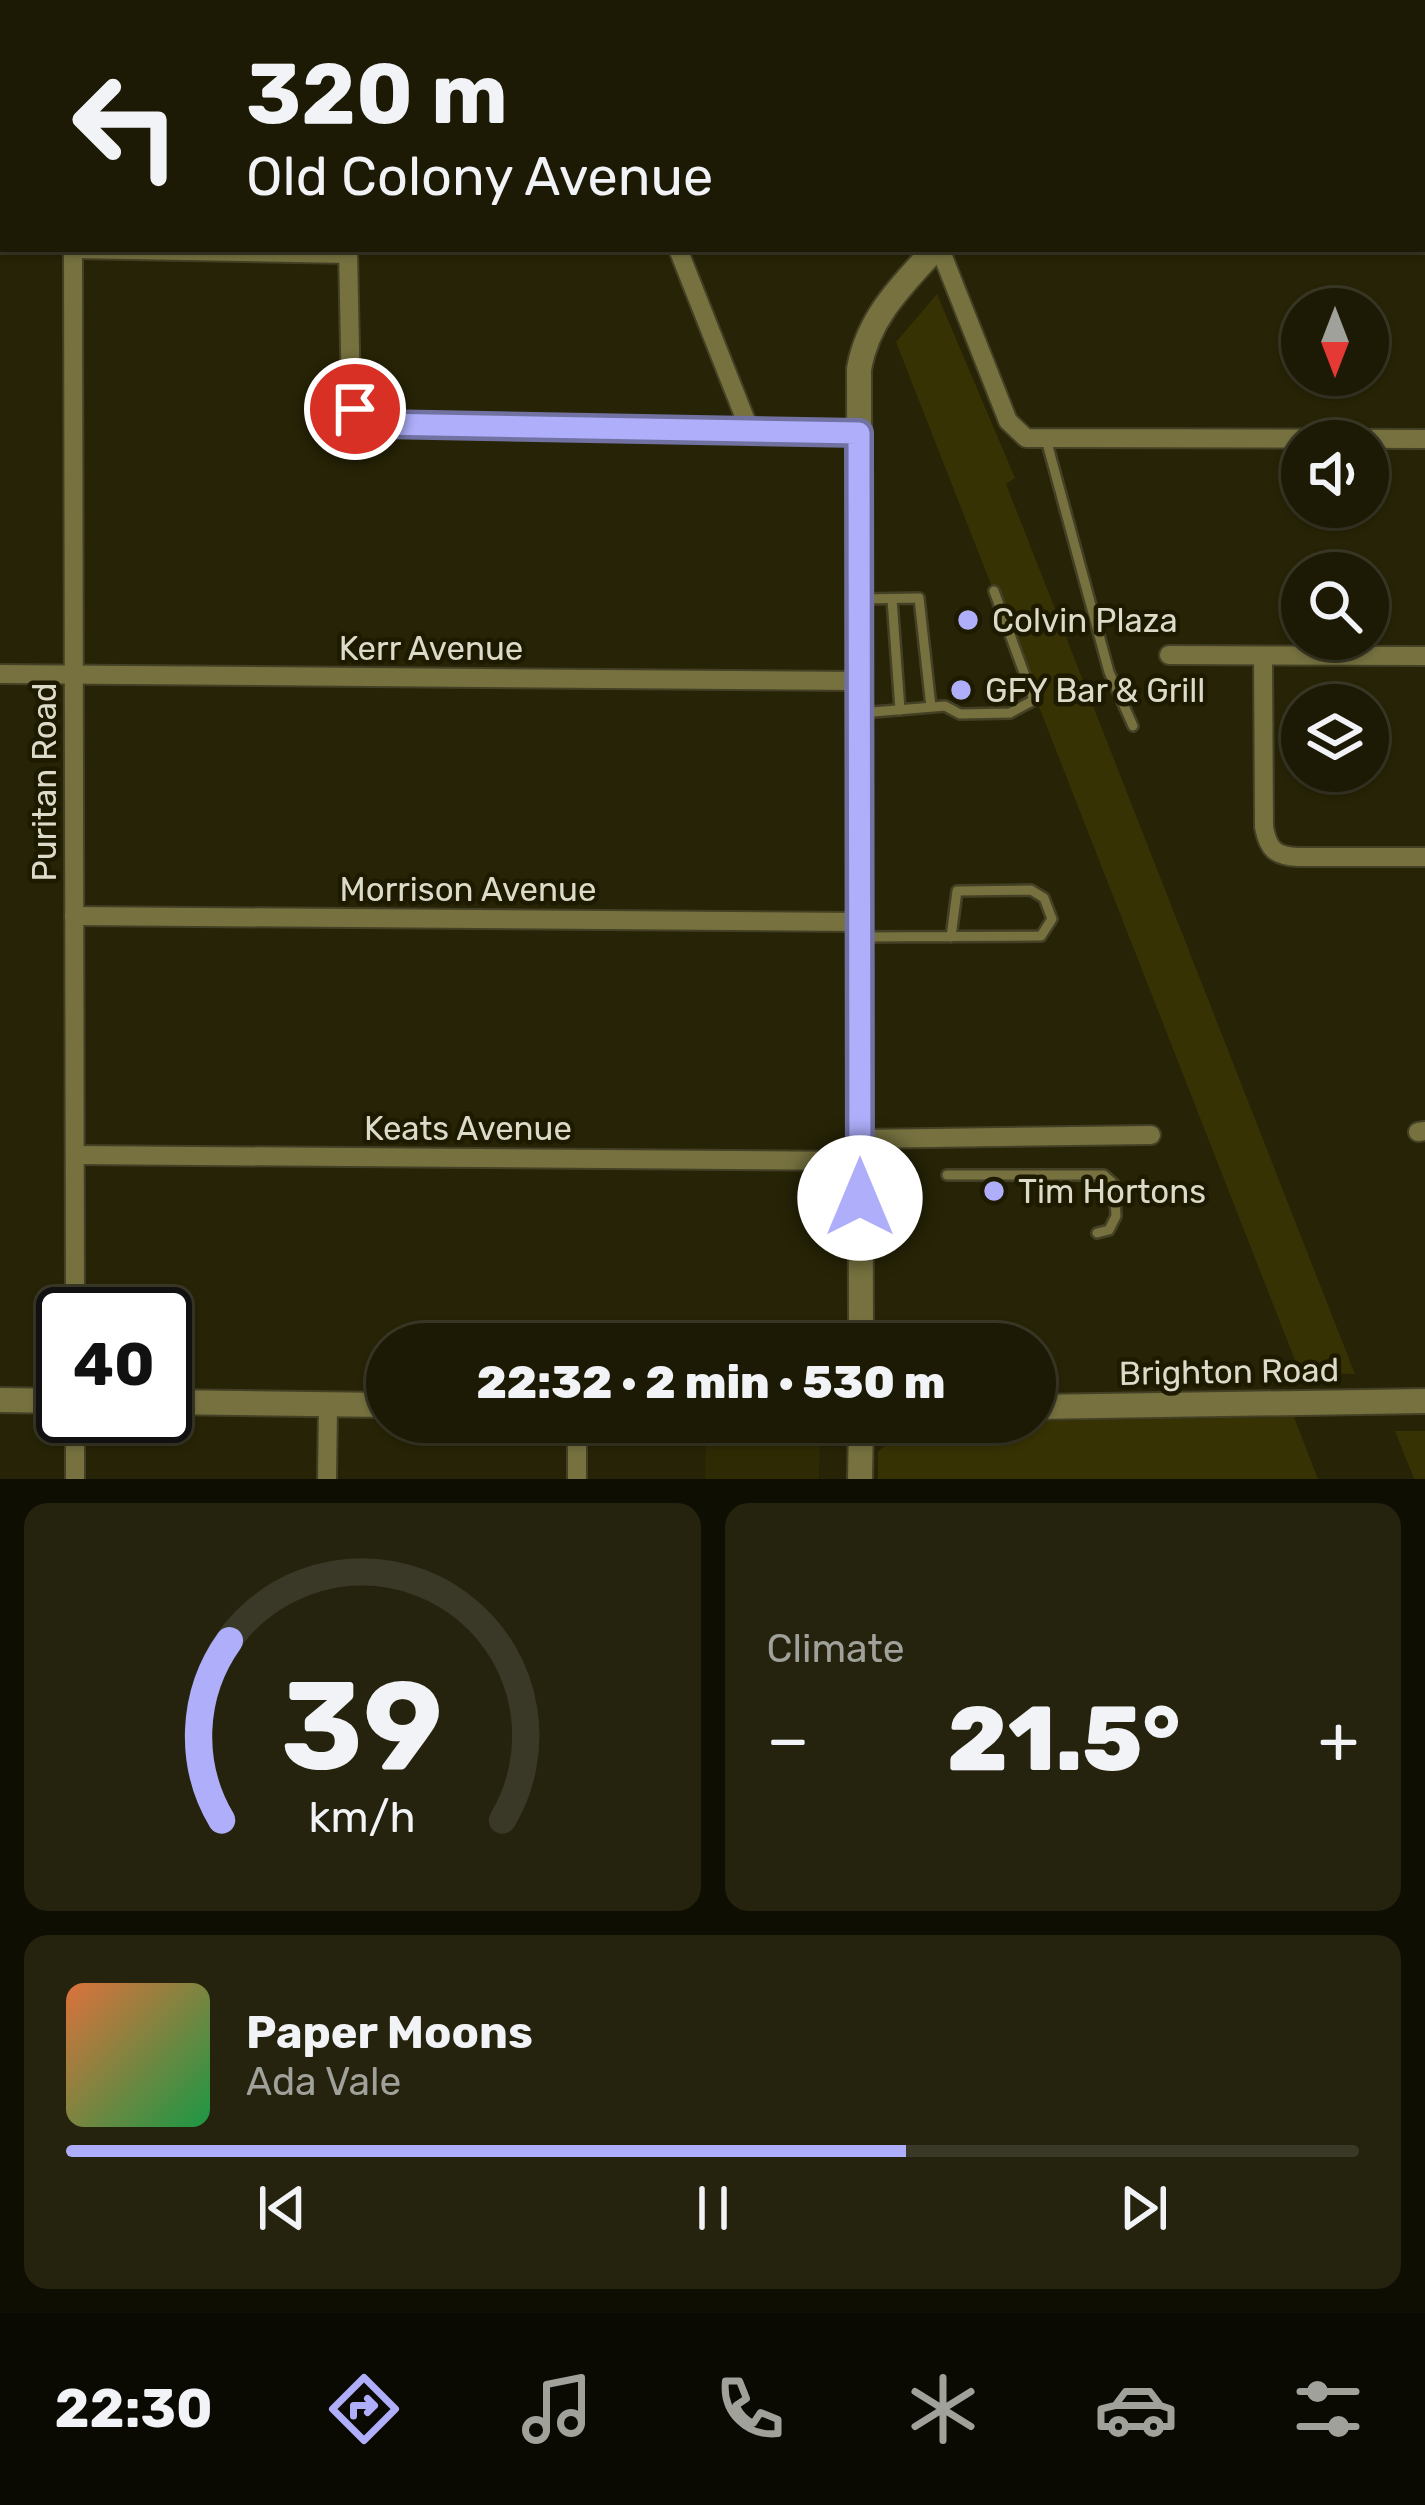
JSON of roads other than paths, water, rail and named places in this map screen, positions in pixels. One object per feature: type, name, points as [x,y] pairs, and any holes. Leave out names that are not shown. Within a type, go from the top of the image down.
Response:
[{"type":"street","name":"Puritan Road","points":[[73,252],[75,1287]]},
{"type":"street","points":[[348,252],[350,399],[370,422],[859,433]]},
{"type":"street","points":[[679,252],[750,430]]},
{"type":"street","points":[[861,1323],[859,369],[868,332],[887,302],[934,252]]},
{"type":"street","points":[[938,252],[1008,421],[1025,438],[1425,440]]},
{"type":"street","points":[[1169,656],[1425,656]]},
{"type":"street","points":[[1263,656],[1264,826],[1266,840],[1278,855],[1425,857]]},
{"type":"street","name":"Kerr Avenue","points":[[0,674],[861,681]]},
{"type":"street","name":"Morrison Avenue","points":[[74,916],[861,930]]},
{"type":"street","name":"Keats Avenue","points":[[75,1155],[860,1150],[1151,1135]]},
{"type":"street","points":[[0,1400],[36,1401]]},
{"type":"street","name":"Brighton Road","points":[[1056,1407],[1425,1401]]},
{"type":"street","points":[[192,1402],[366,1406]]},
{"type":"street","points":[[327,1479],[328,1405]]},
{"type":"street","points":[[75,1443],[75,1479]]},
{"type":"street","points":[[577,1443],[577,1479]]},
{"type":"street","points":[[860,1479],[861,1443]]},
{"type":"lane","points":[[1046,439],[1109,671],[1133,727]]},
{"type":"lane","points":[[861,713],[945,706],[960,714],[1010,713],[1034,700],[994,591]]},
{"type":"lane","points":[[892,598],[900,710]]},
{"type":"lane","points":[[860,599],[919,598],[932,707]]},
{"type":"lane","points":[[861,930],[951,937],[1041,936],[1052,919],[1044,898],[1031,890],[957,891],[951,937]]},
{"type":"lane","points":[[947,1175],[1104,1175],[1114,1184],[1116,1216],[1109,1230],[1097,1233]]},
{"type":"place","name":"Colvin Plaza","points":[[968,620]]},
{"type":"place","name":"GFY Bar & Grill","points":[[961,690]]},
{"type":"place","name":"Tim Hortons","points":[[994,1191]]}]
